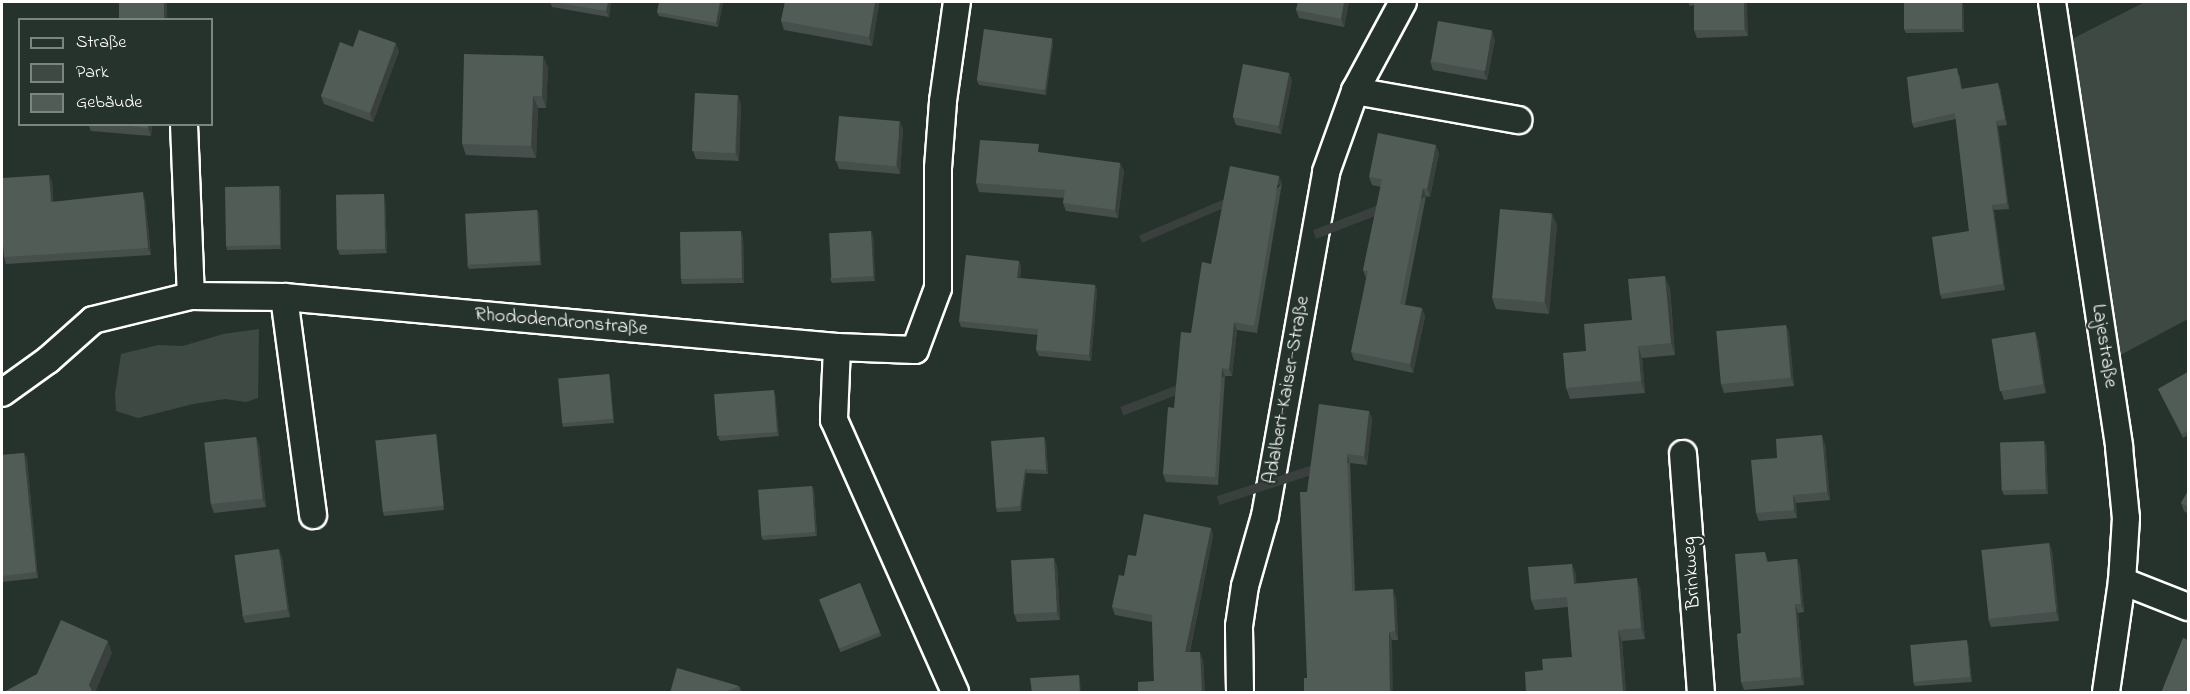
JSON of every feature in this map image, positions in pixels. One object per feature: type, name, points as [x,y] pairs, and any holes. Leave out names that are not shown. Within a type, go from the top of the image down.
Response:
[{"type":"street","name":"Rhododendronstraße","points":[[2,393],[48,360],[93,320],[191,296],[284,297],[837,347],[915,350],[938,288],[938,168],[957,2]]},
{"type":"street","name":"Adalbert-Kaiser-Straße","points":[[1240,693],[1239,626],[1245,586],[1265,516],[1326,172],[1355,91],[1403,2]]},
{"type":"street","name":"Lajestraße","points":[[2052,2],[2119,447],[2126,518],[2122,581],[2106,693]]},
{"type":"street","points":[[1355,91],[1518,120]]},
{"type":"street","points":[[184,126],[191,296]]},
{"type":"street","points":[[284,297],[313,515]]},
{"type":"street","points":[[837,347],[834,420],[955,693]]},
{"type":"street","name":"Brinkweg","points":[[1683,454],[1701,693]]},
{"type":"street","points":[[2122,581],[2188,608]]},
{"type":"green space","points":[[2145,2],[2188,2],[2188,319],[2113,359],[2072,39]]},
{"type":"green space","points":[[259,329],[258,398],[246,402],[225,399],[193,404],[138,418],[116,411],[115,393],[121,354],[158,345],[183,346],[223,334]]},
{"type":"building","points":[[119,2],[164,2],[164,18],[119,18]]},
{"type":"building","points":[[554,2],[608,2],[606,11]]},
{"type":"building","points":[[659,2],[720,2],[716,23],[657,12]]},
{"type":"building","points":[[785,2],[875,2],[869,37],[781,21]]},
{"type":"building","points":[[1298,2],[1344,2],[1341,19],[1296,10]]},
{"type":"building","points":[[1694,2],[1744,2],[1744,30],[1694,30]]},
{"type":"building","points":[[1904,2],[1962,2],[1962,29],[1904,29]]},
{"type":"building","points":[[1438,21],[1492,31],[1485,71],[1431,61]]},
{"type":"building","points":[[984,29],[1052,39],[1045,90],[977,80]]},
{"type":"building","points":[[359,30],[396,43],[370,113],[321,96],[340,42],[353,47]]},
{"type":"building","points":[[464,54],[543,56],[542,96],[533,96],[531,146],[462,144]]},
{"type":"building","points":[[1243,64],[1289,73],[1279,126],[1233,117]]},
{"type":"building","points":[[1957,68],[1961,89],[1998,83],[2005,119],[1996,121],[2007,203],[1992,205],[2003,284],[1940,294],[1932,237],[1969,231],[1955,113],[1912,123],[1907,77]]},
{"type":"building","points":[[695,93],[738,95],[735,153],[692,151]]},
{"type":"building","points":[[839,116],[900,121],[896,166],[835,161]]},
{"type":"building","points":[[1378,133],[1436,145],[1427,189],[1423,188],[1400,304],[1422,308],[1410,364],[1351,352],[1368,271],[1363,270],[1382,179],[1369,177]]},
{"type":"building","points":[[980,140],[1039,144],[1038,152],[1120,163],[1115,210],[1063,203],[1065,190],[976,183]]},
{"type":"building","points":[[1230,166],[1279,176],[1254,326],[1234,322],[1229,369],[1222,368],[1215,477],[1163,474],[1168,407],[1174,408],[1181,332],[1191,333],[1202,262],[1211,264]]},
{"type":"building","points":[[49,175],[51,202],[143,192],[148,248],[4,257],[2,178]]},
{"type":"building","points":[[279,186],[280,245],[226,246],[225,187]]},
{"type":"building","points":[[384,194],[385,249],[337,250],[336,195]]},
{"type":"building","points":[[1500,209],[1552,214],[1544,302],[1492,298]]},
{"type":"building","points":[[537,210],[540,261],[468,265],[465,214]]},
{"type":"building","points":[[741,231],[742,278],[681,279],[680,232]]},
{"type":"building","points":[[871,231],[873,276],[831,278],[829,233]]},
{"type":"building","points":[[966,255],[1019,261],[1017,278],[1095,285],[1089,355],[1036,350],[1038,329],[959,321]]},
{"type":"building","points":[[1665,276],[1671,343],[1638,346],[1641,381],[1566,388],[1563,353],[1586,351],[1584,324],[1632,320],[1628,279]]},
{"type":"building","points":[[1786,325],[1791,378],[1721,384],[1716,331]]},
{"type":"building","points":[[2035,332],[2043,384],[2000,391],[1992,339]]},
{"type":"building","points":[[2188,372],[2188,430],[2182,434],[2158,389]]},
{"type":"building","points":[[609,374],[613,419],[562,423],[558,378]]},
{"type":"building","points":[[774,390],[777,432],[717,436],[714,394]]},
{"type":"building","points":[[1319,404],[1369,411],[1364,456],[1347,454],[1352,591],[1393,589],[1395,631],[1389,632],[1390,693],[1304,693],[1304,678],[1307,678],[1300,492],[1307,492]]},
{"type":"building","points":[[436,434],[444,506],[383,512],[375,440]]},
{"type":"building","points":[[1822,435],[1827,492],[1793,495],[1794,510],[1756,513],[1751,460],[1777,458],[1776,439]]},
{"type":"building","points":[[256,437],[262,499],[211,504],[204,442]]},
{"type":"building","points":[[1044,437],[1046,470],[1025,469],[1020,506],[996,508],[991,441]]},
{"type":"building","points":[[2044,441],[2046,489],[2002,491],[2000,443]]},
{"type":"building","points":[[24,453],[36,572],[2,576],[2,455]]},
{"type":"building","points":[[812,486],[815,532],[761,536],[758,490]]},
{"type":"building","points":[[2188,491],[2188,507],[2181,503]]},
{"type":"building","points":[[1144,514],[1211,528],[1185,652],[1200,652],[1202,693],[1138,693],[1138,682],[1154,681],[1152,615],[1112,607],[1119,575],[1124,576],[1128,555],[1136,556]]},
{"type":"building","points":[[2049,543],[2056,612],[1989,619],[1981,550]]},
{"type":"building","points":[[279,549],[287,609],[243,616],[234,555]]},
{"type":"building","points":[[1765,552],[1766,562],[1797,559],[1801,604],[1795,604],[1801,677],[1741,682],[1737,634],[1741,633],[1735,554]]},
{"type":"building","points":[[1054,558],[1057,612],[1014,614],[1011,560]]},
{"type":"building","points":[[1572,564],[1574,584],[1637,578],[1641,628],[1618,630],[1623,693],[1526,693],[1525,672],[1543,670],[1542,659],[1572,657],[1567,597],[1531,600],[1528,567]]},
{"type":"building","points":[[860,583],[880,632],[839,649],[819,599]]},
{"type":"building","points":[[61,620],[108,641],[89,685],[93,693],[2,693],[37,674]]},
{"type":"building","points":[[2183,638],[2188,640],[2188,693],[2161,693]]},
{"type":"building","points":[[1967,640],[1970,677],[1913,682],[1910,645]]},
{"type":"building","points":[[677,668],[739,686],[723,693],[670,693]]},
{"type":"building","points":[[1079,675],[1080,693],[1032,693],[1030,678]]}]
